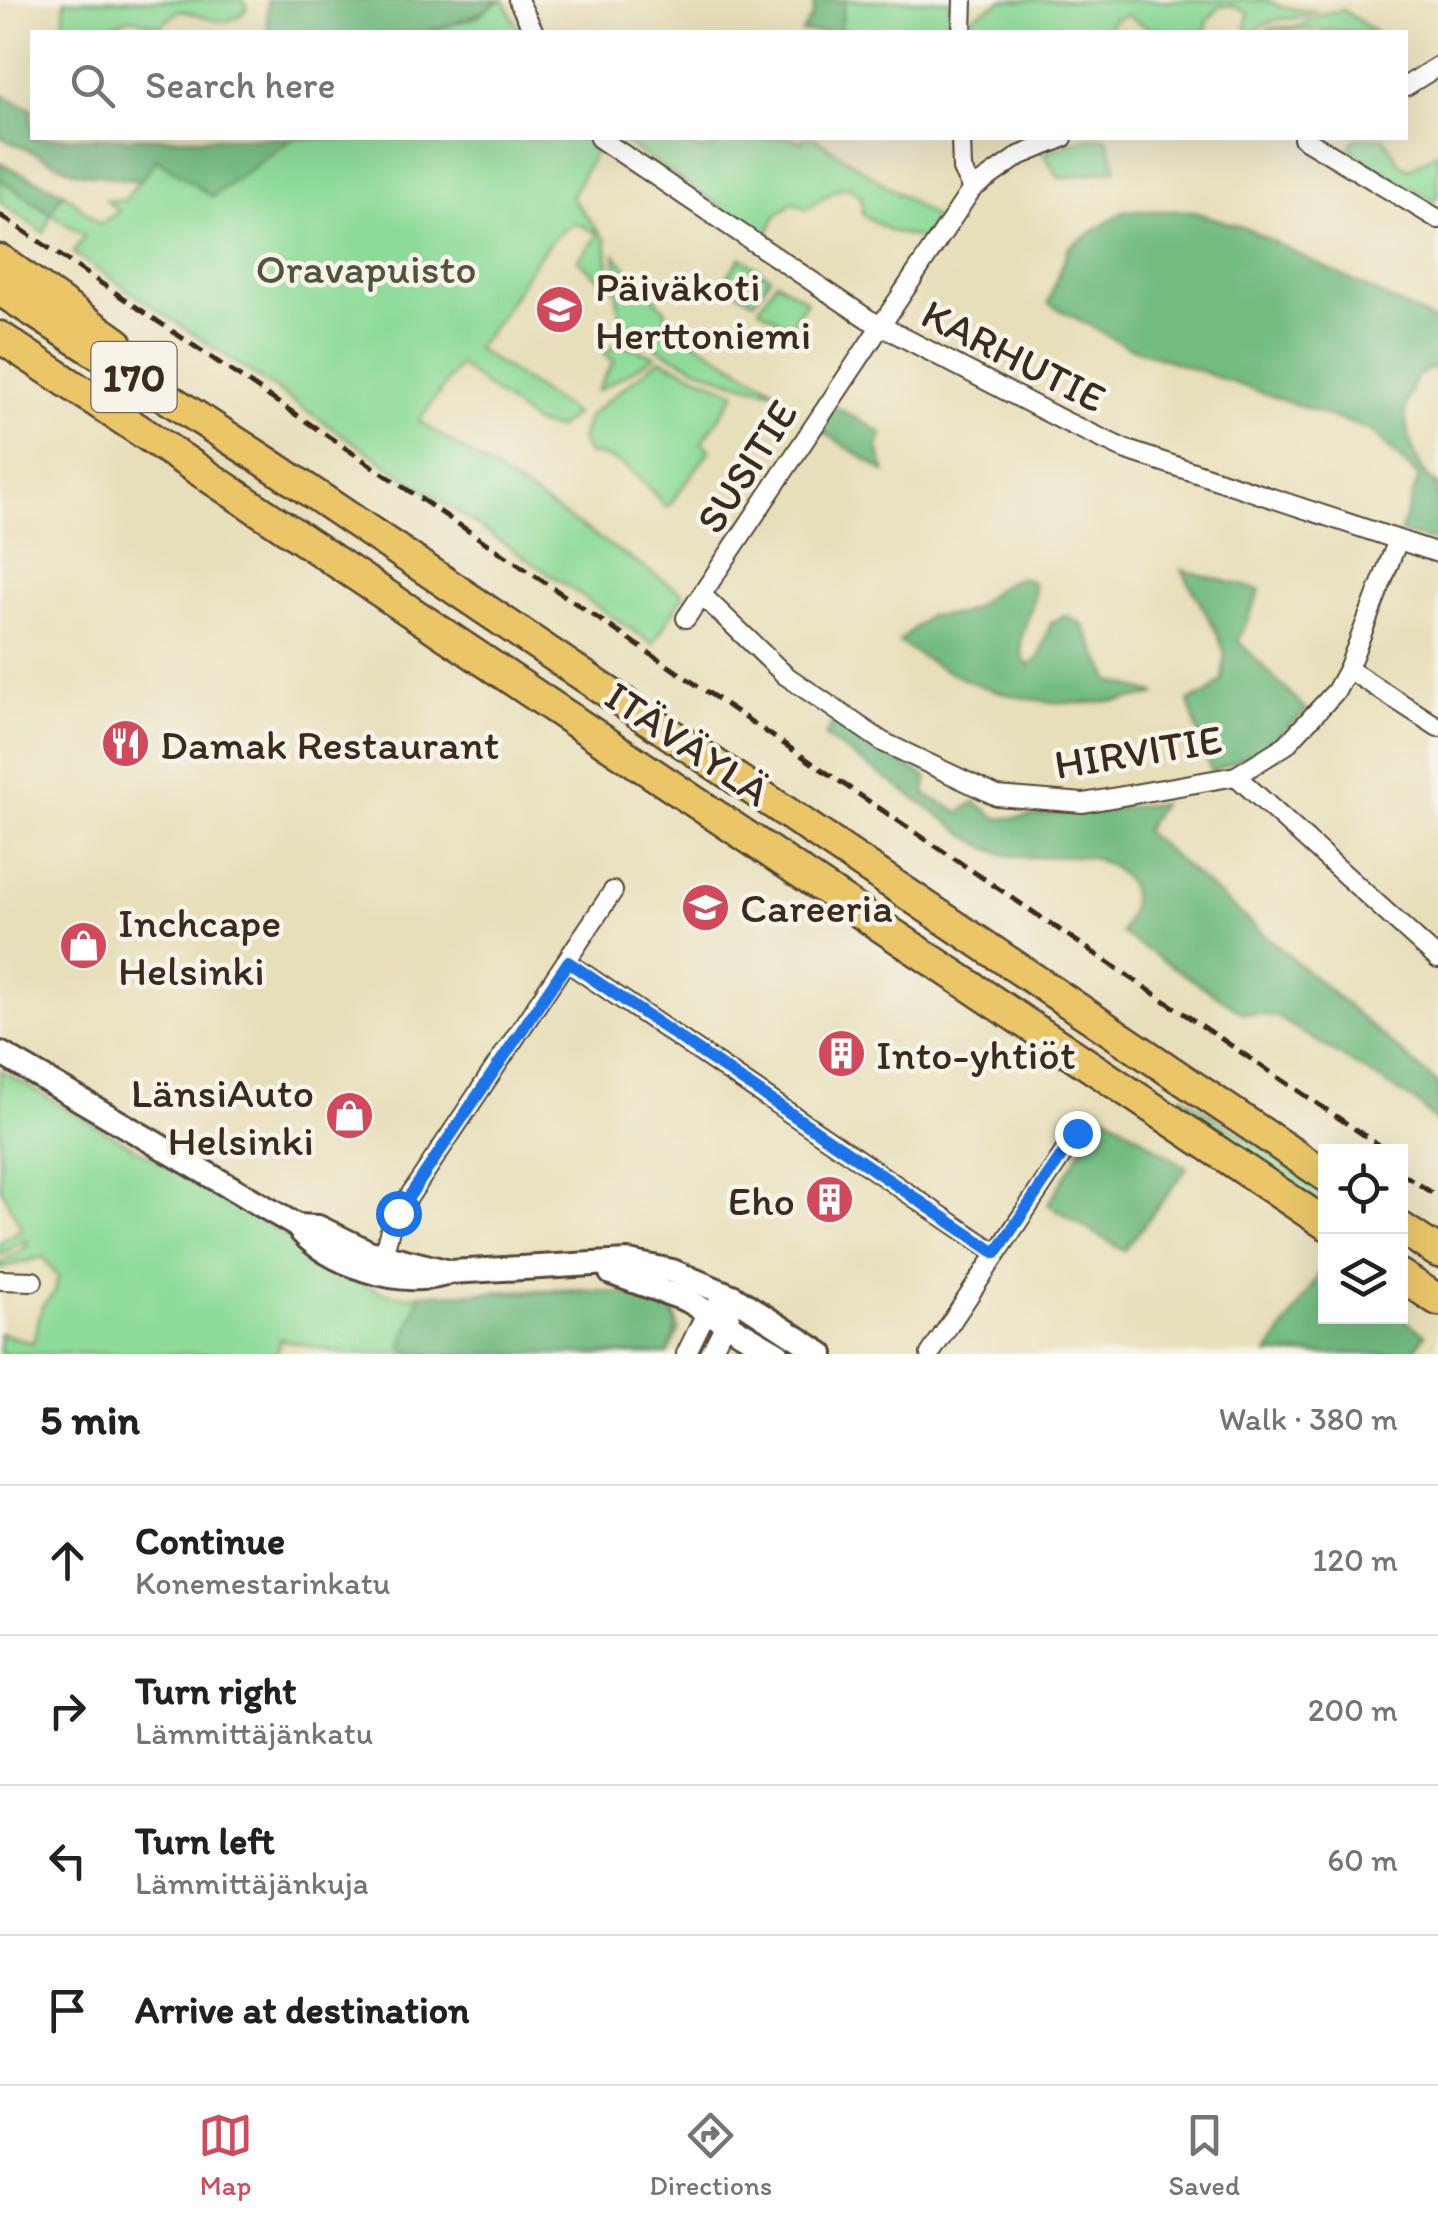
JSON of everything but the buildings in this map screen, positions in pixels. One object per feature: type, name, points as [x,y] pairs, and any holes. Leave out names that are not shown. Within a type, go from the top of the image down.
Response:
[{"type":"highway","points":[[0,260],[214,413],[268,463]]},
{"type":"highway","name":"ITÄVÄYLÄ","points":[[0,290],[268,463],[1318,1171]]},
{"type":"highway","name":"ITÄVÄYLÄ","points":[[0,337],[1318,1219]]},
{"type":"highway","points":[[0,362],[158,459],[246,500]]},
{"type":"highway","points":[[1408,1232],[1438,1252]]},
{"type":"highway","points":[[1408,1280],[1438,1300]]},
{"type":"street","points":[[518,0],[533,30]]},
{"type":"street","points":[[962,30],[963,0]]},
{"type":"street","points":[[1408,85],[1438,66]]},
{"type":"street","name":"KARHUTIE","points":[[602,140],[880,326],[1124,449],[1438,552]]},
{"type":"street","points":[[961,140],[962,168],[972,189]]},
{"type":"street","name":"SUSITIE","points":[[686,618],[972,189],[1020,156],[1057,140]]},
{"type":"street","points":[[1306,140],[1438,219]]},
{"type":"street","name":"HIRVITIE","points":[[702,595],[785,675],[845,718],[944,774],[996,796],[1082,803],[1236,776],[1286,745],[1336,691],[1398,540]]},
{"type":"street","points":[[1348,669],[1438,727]]},
{"type":"street","points":[[1236,776],[1438,959]]},
{"type":"street","points":[[381,1264],[398,1213],[614,892]]},
{"type":"street","points":[[568,962],[996,1253]]},
{"type":"street","points":[[0,1053],[297,1226],[318,1228],[332,1246],[429,1282],[450,1272],[594,1268],[628,1262],[672,1271],[734,1297],[822,1354]]},
{"type":"street","points":[[930,1354],[1077,1133]]},
{"type":"street","points":[[594,1268],[645,1282],[707,1311],[778,1354]]},
{"type":"street","points":[[0,1280],[33,1282]]},
{"type":"street","points":[[686,1354],[707,1311],[734,1297]]},
{"type":"street","points":[[710,1354],[729,1323],[734,1297]]},
{"type":"green space","points":[[65,0],[240,0],[245,1],[247,8],[239,16],[223,21],[179,10],[161,26],[132,18],[98,30],[63,30]]},
{"type":"green space","points":[[267,0],[499,0],[474,15],[428,30],[268,30]]},
{"type":"green space","points":[[504,0],[519,30],[431,30],[477,17]]},
{"type":"green space","points":[[814,0],[950,0],[950,30],[811,30]]},
{"type":"green space","points":[[814,0],[845,0],[840,30],[803,30],[813,15]]},
{"type":"green space","points":[[1004,0],[1267,0],[1283,8],[1315,11],[1272,21],[1254,30],[1246,30],[1248,13],[1232,5],[1219,7],[1207,22],[1206,30],[1152,30],[1126,15],[1115,19],[1106,30],[971,30],[971,17]]},
{"type":"green space","points":[[1343,10],[1372,30],[1268,30],[1271,28],[1298,27],[1318,15]]},
{"type":"green space","points":[[0,94],[30,108],[30,140],[290,140],[212,197],[157,159],[140,181],[76,172],[0,137]]},
{"type":"green space","name":"Oravapuisto","points":[[290,140],[585,140],[596,149],[571,197],[606,240],[611,289],[578,260],[597,237],[596,232],[575,223],[545,248],[475,348],[575,414],[556,429],[534,423],[459,365],[419,421],[684,594],[653,644],[73,253],[84,236],[51,213],[44,233],[0,202],[0,179],[50,213],[63,192],[100,224],[119,211],[106,200],[124,201],[156,158],[212,197]]},
{"type":"green space","points":[[621,140],[674,140],[708,149],[715,148],[717,140],[818,140],[935,218],[923,239],[890,231],[862,214],[862,197],[849,187],[837,189],[806,209],[793,202],[775,217],[766,237]]},
{"type":"green space","points":[[1080,140],[1108,140],[1116,169],[1059,178],[1044,153]]},
{"type":"green space","points":[[1354,140],[1385,140],[1399,163],[1409,169],[1438,152],[1438,194],[1434,201],[1354,155],[1350,146]]},
{"type":"green space","points":[[0,163],[63,192],[50,213],[0,179]]},
{"type":"green space","points":[[1125,211],[1191,211],[1245,228],[1438,323],[1438,365],[1417,376],[1405,415],[1418,462],[1438,485],[1438,542],[1400,533],[1419,477],[1370,430],[1127,346],[1048,303],[1069,247]]},
{"type":"green space","points":[[615,255],[664,308],[671,327],[776,390],[741,383],[692,365],[647,342],[631,329],[620,311]]},
{"type":"green space","points":[[741,257],[770,277],[754,301],[723,283]]},
{"type":"green space","points":[[776,281],[807,301],[789,327],[759,308]]},
{"type":"green space","points":[[618,343],[656,356],[596,392],[614,361],[604,354]]},
{"type":"green space","points":[[660,359],[736,392],[702,443],[710,450],[667,508],[622,465],[588,454],[581,440],[589,415]]},
{"type":"green space","points":[[834,406],[882,433],[878,448],[885,472],[819,429]]},
{"type":"green space","points":[[1182,570],[1260,590],[1238,641],[1307,711],[1256,752],[1211,772],[1188,701],[1207,694],[1222,680],[1225,654]]},
{"type":"green space","points":[[1020,578],[1033,582],[1034,593],[1021,644],[1028,666],[1039,658],[1051,622],[1066,616],[1083,625],[1111,681],[1157,694],[1088,703],[1023,698],[960,677],[899,642],[929,615],[972,609],[1006,583]]},
{"type":"green space","points":[[834,720],[927,778],[925,795],[960,812],[975,802],[999,819],[1161,804],[1144,831],[1438,1084],[1438,1123],[1416,1102],[1277,1017],[1242,1012],[1121,933],[1130,912],[1131,890],[1123,876],[1108,865],[1092,858],[1026,857],[985,847],[825,737]]},
{"type":"green space","points":[[0,1070],[308,1248],[306,1253],[312,1259],[366,1286],[409,1296],[551,1290],[615,1294],[675,1313],[679,1330],[668,1354],[344,1354],[280,1339],[277,1354],[0,1354],[0,1333],[33,1343],[42,1306],[55,1292],[58,1277],[43,1257],[0,1268],[0,1263],[28,1246],[26,1240],[0,1255],[0,1242],[22,1229],[0,1187]]},
{"type":"green space","points":[[1183,1095],[1318,1186],[1318,1203],[1175,1108]]},
{"type":"green space","points":[[1104,1113],[1187,1168],[1124,1251],[1048,1204]]},
{"type":"green space","points":[[1318,1276],[1318,1324],[1408,1322],[1425,1334],[1412,1354],[1268,1354]]},
{"type":"green space","points":[[600,1291],[648,1298],[670,1310],[675,1335],[668,1354],[414,1354],[402,1346],[421,1294]]},
{"type":"railway","points":[[0,215],[1377,1144]]},
{"type":"railway","points":[[1408,1177],[1438,1197]]},
{"type":"place","name":"Päiväkoti Herttoniemi","points":[[560,310]]},
{"type":"place","name":"Damak Restaurant","points":[[125,744]]},
{"type":"place","name":"Careeria","points":[[705,907]]},
{"type":"place","name":"Inchcape Helsinki","points":[[83,946]]},
{"type":"place","name":"Into-yhtiöt","points":[[841,1054]]},
{"type":"place","name":"LänsiAuto Helsinki","points":[[349,1116]]},
{"type":"place","name":"Eho","points":[[830,1200]]},
{"type":"route","points":[[398,1213],[568,962],[996,1253],[1077,1133]]}]
